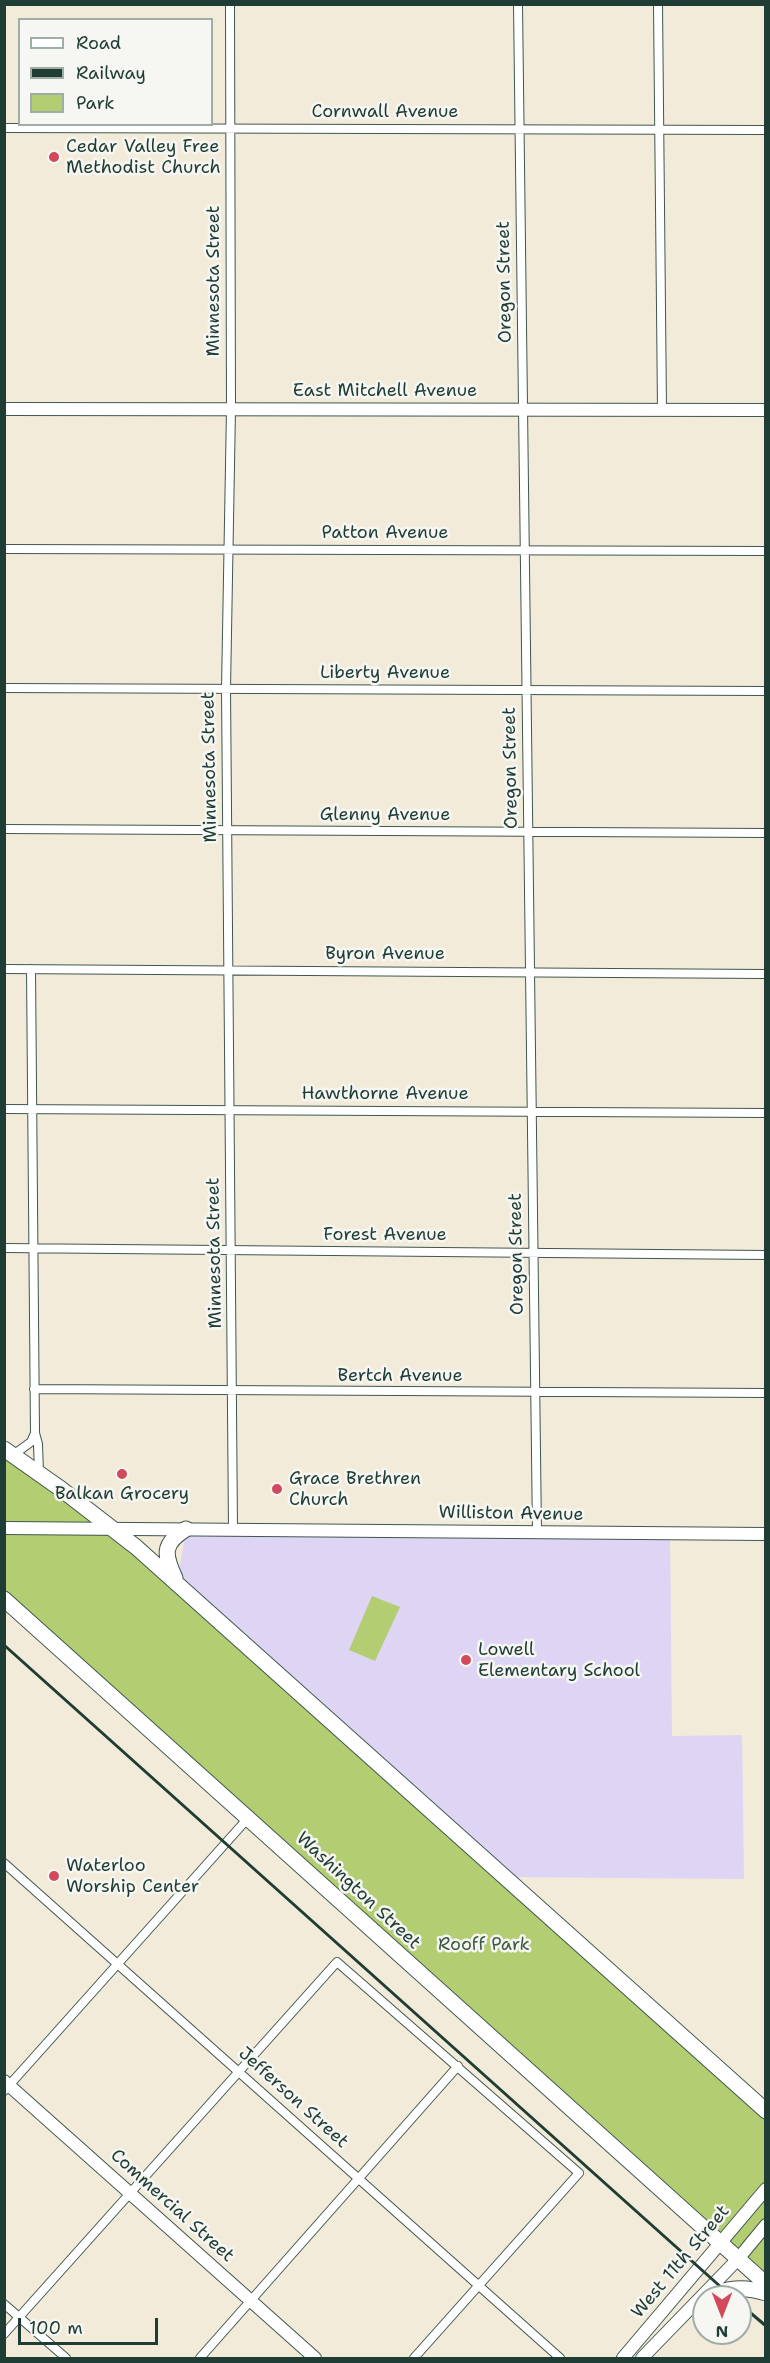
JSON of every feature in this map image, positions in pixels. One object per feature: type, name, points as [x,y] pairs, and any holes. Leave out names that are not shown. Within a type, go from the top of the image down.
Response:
[{"type":"highway","points":[[9,1452],[113,1528],[765,2110]]},
{"type":"highway","points":[[177,1584],[168,1564],[167,1551],[171,1540],[186,1529]]},
{"type":"highway","name":"Washington Street","points":[[4,1599],[249,1817],[459,2010],[765,2284]]},
{"type":"street","name":"Minnesota Street","points":[[230,4],[231,409],[226,689],[233,1529]]},
{"type":"street","name":"Oregon Street","points":[[518,4],[537,1532]]},
{"type":"street","points":[[658,4],[662,410]]},
{"type":"street","name":"Cornwall Avenue","points":[[4,128],[765,130]]},
{"type":"street","name":"East Mitchell Avenue","points":[[4,409],[765,410]]},
{"type":"street","name":"Patton Avenue","points":[[4,549],[765,551]]},
{"type":"street","name":"Liberty Avenue","points":[[4,688],[765,691]]},
{"type":"street","name":"Glenny Avenue","points":[[4,829],[765,833]]},
{"type":"street","name":"Byron Avenue","points":[[4,969],[765,974]]},
{"type":"street","points":[[9,1452],[31,1442],[34,1433],[31,969]]},
{"type":"street","name":"Hawthorne Avenue","points":[[4,1109],[765,1113]]},
{"type":"street","name":"Forest Avenue","points":[[4,1248],[765,1255]]},
{"type":"street","name":"Bertch Avenue","points":[[34,1389],[232,1392],[765,1393]]},
{"type":"street","points":[[34,1433],[38,1444],[39,1473]]},
{"type":"street","name":"Williston Avenue","points":[[4,1528],[765,1534]]},
{"type":"street","points":[[6,2086],[249,1817]]},
{"type":"street","name":"Jefferson Street","points":[[4,1863],[560,2358]]},
{"type":"street","points":[[4,2334],[337,1962],[579,2174],[414,2358]]},
{"type":"street","points":[[200,2358],[458,2066]]},
{"type":"street","name":"Commercial Street","points":[[6,2086],[315,2358]]},
{"type":"street","name":"West 11th Street","points":[[623,2358],[765,2189]]},
{"type":"street","name":"West 11th Street","points":[[714,2285],[765,2225]]},
{"type":"street","points":[[4,2304],[66,2358]]},
{"type":"street","name":"West 11th Street","points":[[642,2358],[692,2308]]},
{"type":"shaded area","name":"Lowell Elementary School","points":[[186,1529],[670,1533],[672,1736],[742,1735],[744,1879],[505,1877],[177,1584]]},
{"type":"green space","name":"Rooff Park","points":[[5,1449],[61,1489],[765,2110],[765,2284],[5,1604]]},
{"type":"green space","points":[[372,1596],[400,1607],[375,1661],[349,1650]]},
{"type":"railway","points":[[4,1645],[719,2285]]},
{"type":"railway","points":[[752,2314],[766,2326]]},
{"type":"place","name":"Cedar Valley Free Methodist Church","points":[[54,157]]},
{"type":"place","name":"Balkan Grocery","points":[[122,1474]]},
{"type":"place","name":"Grace Brethren Church","points":[[277,1489]]},
{"type":"place","name":"Lowell Elementary School","points":[[466,1660]]},
{"type":"place","name":"Waterloo Worship Center","points":[[54,1876]]}]
